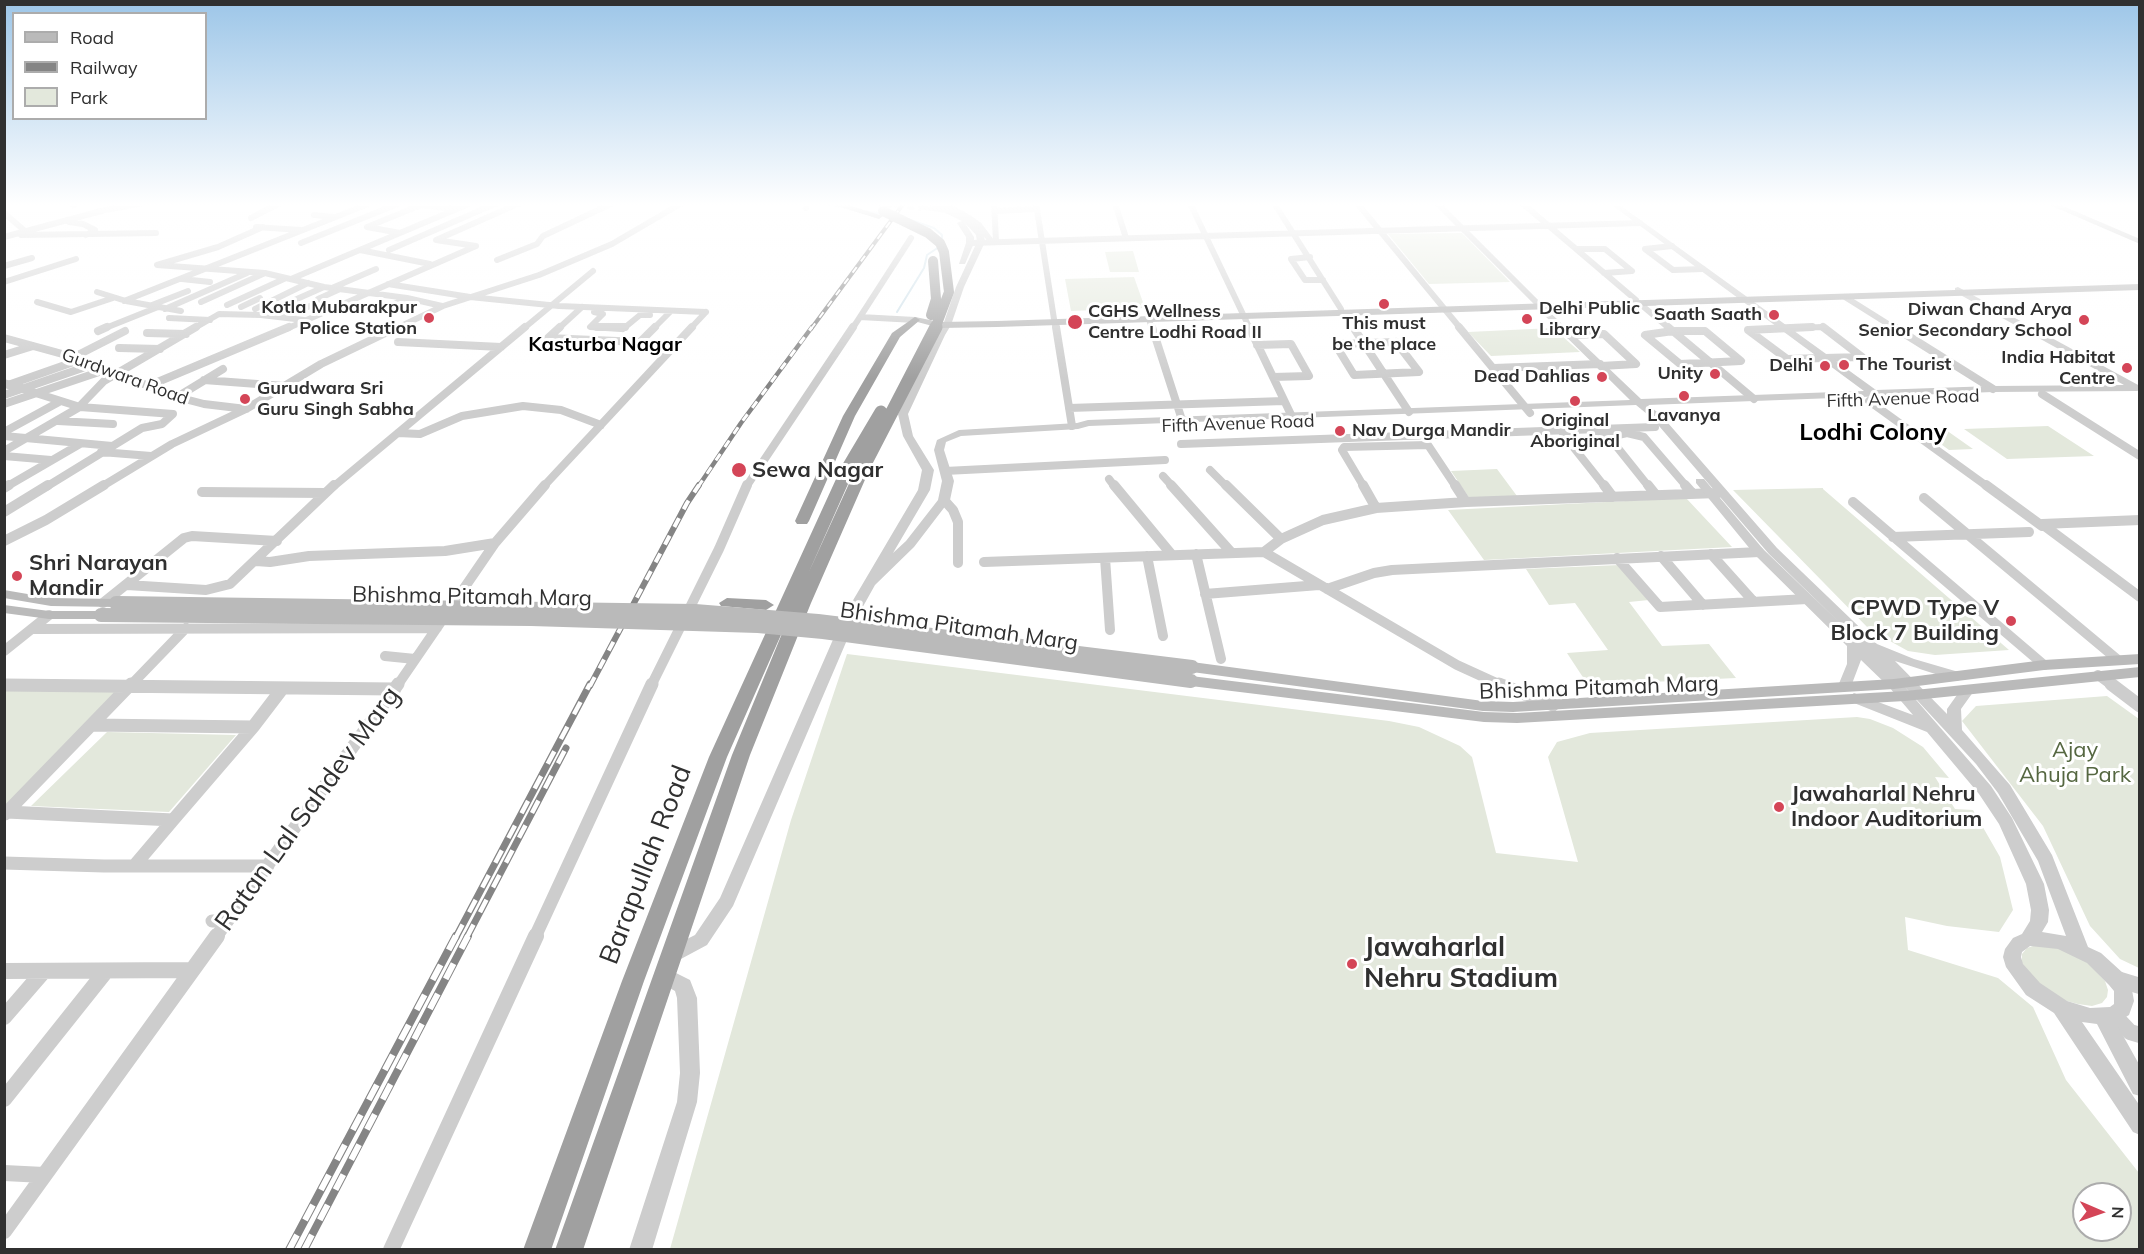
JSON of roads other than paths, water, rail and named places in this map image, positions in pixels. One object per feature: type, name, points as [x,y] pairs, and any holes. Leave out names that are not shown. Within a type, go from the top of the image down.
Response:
[{"type":"highway","points":[[569,1250],[741,755],[856,466],[876,422],[923,336],[936,299],[933,262]]},
{"type":"highway","points":[[813,513],[856,466],[932,337],[949,292],[945,262]]},
{"type":"highway","points":[[813,513],[818,486],[849,416],[896,335],[915,320]]},
{"type":"highway","points":[[818,486],[839,487]]},
{"type":"highway","name":"Barapullah Road","points":[[537,1250],[633,981],[813,513]]},
{"type":"highway","points":[[727,603],[766,605]]},
{"type":"main road","points":[[1054,321],[2139,285]]},
{"type":"main road","points":[[1742,298],[1845,297],[1961,291]]},
{"type":"main road","points":[[915,320],[941,324],[1149,319],[1241,314]]},
{"type":"main road","name":"Bhishma Pitamah Marg","points":[[4,594],[51,602],[107,607],[695,611],[818,621],[1484,717],[1517,718],[1849,692]]},
{"type":"main road","name":"Bhishma Pitamah Marg","points":[[4,609],[49,615],[107,607]]},
{"type":"main road","points":[[1963,682],[2044,665],[2139,659]]},
{"type":"main road","points":[[1963,682],[2139,672]]},
{"type":"main road","name":"Bhishma Pitamah Marg","points":[[1192,674],[1483,706],[1849,692],[1906,689],[1963,682]]},
{"type":"street","points":[[4,266],[20,262]]},
{"type":"street","points":[[4,274],[46,262]]},
{"type":"street","points":[[4,282],[68,262]]},
{"type":"street","points":[[165,262],[157,264],[265,273],[328,287],[407,298],[443,306]]},
{"type":"street","points":[[124,301],[220,262]]},
{"type":"street","points":[[226,305],[333,262]]},
{"type":"street","points":[[418,262],[430,264],[442,262]]},
{"type":"street","points":[[4,541],[46,520],[180,440],[246,409],[321,364],[443,306],[539,275],[572,262]]},
{"type":"street","points":[[391,1250],[662,662],[719,549],[742,494],[785,425],[896,262]]},
{"type":"street","points":[[640,1250],[687,1102],[690,1073],[687,998],[683,986],[668,965],[701,940],[727,901],[849,619],[924,490],[928,471],[924,460],[908,436],[903,417],[963,262]]},
{"type":"street","points":[[941,324],[971,262]]},
{"type":"street","points":[[1046,262],[1069,408],[1075,426]]},
{"type":"street","points":[[1217,262],[1293,420]]},
{"type":"street","points":[[1293,262],[1305,280],[1323,280]]},
{"type":"street","points":[[1313,262],[1342,311],[1409,412]]},
{"type":"street","points":[[1404,262],[1528,410]]},
{"type":"street","points":[[1496,262],[1644,408],[1657,417],[1759,552],[1807,599],[1862,646],[1963,682],[1954,709],[1954,730]]},
{"type":"street","points":[[1591,262],[1754,399]]},
{"type":"street","points":[[1604,273],[1632,271],[1620,262]]},
{"type":"street","points":[[1662,262],[1673,270],[1704,270]]},
{"type":"street","points":[[1693,262],[1826,358],[1872,397],[2139,597]]},
{"type":"street","points":[[148,386],[306,320],[430,264]]},
{"type":"street","points":[[272,310],[376,269]]},
{"type":"street","points":[[159,307],[190,290],[238,270]]},
{"type":"street","points":[[98,331],[250,271]]},
{"type":"street","points":[[128,585],[206,590],[230,584],[325,493],[550,304],[593,271]]},
{"type":"street","points":[[201,302],[265,273]]},
{"type":"street","points":[[212,304],[276,275]]},
{"type":"street","points":[[178,279],[210,282]]},
{"type":"street","points":[[241,307],[291,279]]},
{"type":"street","points":[[255,309],[308,283]]},
{"type":"street","points":[[388,284],[470,297],[579,309],[668,314]]},
{"type":"street","points":[[160,286],[190,290]]},
{"type":"street","points":[[283,318],[320,302],[318,299],[340,289]]},
{"type":"street","points":[[1961,291],[2138,388]]},
{"type":"street","points":[[97,292],[124,301],[181,311]]},
{"type":"street","points":[[1845,297],[1993,389]]},
{"type":"street","points":[[37,302],[71,312],[113,298]]},
{"type":"street","points":[[349,308],[377,312],[407,298]]},
{"type":"street","points":[[79,301],[92,305]]},
{"type":"street","points":[[579,309],[548,338],[635,344],[640,342],[668,314]]},
{"type":"street","points":[[606,310],[590,327],[623,329],[643,312]]},
{"type":"street","name":"Ratan Lal Sahdev Marg","points":[[4,1231],[268,866],[495,543],[549,480],[706,312],[668,314]]},
{"type":"street","points":[[4,451],[29,439],[80,407],[104,381],[226,313],[306,320]]},
{"type":"street","points":[[860,317],[915,320]]},
{"type":"street","points":[[169,318],[250,322]]},
{"type":"street","points":[[1149,319],[1182,420]]},
{"type":"street","points":[[1822,327],[1862,357],[1826,358],[1787,359],[1748,330],[1822,327]]},
{"type":"street","points":[[1673,331],[1705,331],[1741,360],[1678,363],[1645,335],[1673,331]]},
{"type":"street","points":[[6,384],[78,358],[125,332]]},
{"type":"street","points":[[147,333],[186,334]]},
{"type":"street","points":[[1494,368],[1636,364],[1604,334],[1570,335]]},
{"type":"street","name":"Gurdwara Road","points":[[4,338],[78,358],[177,397],[204,404],[246,409]]},
{"type":"street","points":[[398,342],[501,347]]},
{"type":"street","points":[[1362,342],[1396,342],[1419,372],[1354,375],[1335,344],[1362,342]]},
{"type":"street","points":[[1257,345],[1291,344],[1309,376],[1273,377]]},
{"type":"street","points":[[4,355],[33,346]]},
{"type":"street","points":[[119,348],[160,349]]},
{"type":"street","points":[[4,395],[94,364]]},
{"type":"street","points":[[4,404],[108,369]]},
{"type":"street","points":[[177,397],[223,369]]},
{"type":"street","points":[[204,380],[284,386]]},
{"type":"street","points":[[5,511],[142,428],[162,424],[173,414],[80,407],[6,384]]},
{"type":"street","name":"Fifth Avenue Road","points":[[1075,426],[1088,423],[1182,420],[1293,420],[1409,412],[1644,408],[1993,389],[2138,388]]},
{"type":"street","name":"Fifth Avenue Road","points":[[1644,408],[1754,399],[1872,397],[1884,400],[2108,392],[2138,388]]},
{"type":"street","points":[[2042,394],[2139,456]]},
{"type":"street","points":[[1069,408],[1284,401]]},
{"type":"street","points":[[4,434],[59,402]]},
{"type":"street","points":[[398,433],[420,434],[462,416],[523,406],[561,410],[601,425]]},
{"type":"street","points":[[1644,408],[1647,417],[1655,427],[1716,493],[1862,646],[1906,689],[1954,730],[2004,789],[2046,860],[2080,950]]},
{"type":"street","name":"Fifth Avenue Road","points":[[944,500],[948,481],[939,450],[942,440],[950,435],[972,431],[1528,410]]},
{"type":"street","points":[[58,421],[113,424]]},
{"type":"street","points":[[1181,444],[1655,427]]},
{"type":"street","points":[[1613,497],[1563,434],[1592,433],[1609,437],[1656,495]]},
{"type":"street","points":[[4,434],[29,439],[112,446]]},
{"type":"street","points":[[1609,437],[1615,434],[1627,434],[1644,437],[1693,494]]},
{"type":"street","points":[[4,488],[81,444]]},
{"type":"street","points":[[1376,508],[1342,450],[1344,447],[1428,445],[1466,502]]},
{"type":"street","points":[[101,452],[151,456]]},
{"type":"street","points":[[4,456],[51,460]]},
{"type":"street","points":[[945,471],[1165,460]]},
{"type":"street","points":[[1210,471],[1281,539]]},
{"type":"street","points":[[4,476],[24,477]]},
{"type":"street","points":[[1163,476],[1231,552]]},
{"type":"street","points":[[1109,479],[1172,555]]},
{"type":"street","points":[[202,492],[325,493]]},
{"type":"street","points":[[1264,552],[1281,539],[1323,520],[1376,508],[1466,502],[1716,493]]},
{"type":"street","points":[[1924,498],[2118,660]]},
{"type":"street","points":[[871,582],[910,544],[944,500],[953,510],[958,522],[958,563]]},
{"type":"street","points":[[1853,502],[2044,665]]},
{"type":"street","points":[[2042,526],[2045,524],[2139,520]]},
{"type":"street","points":[[1893,537],[2029,532]]},
{"type":"street","points":[[107,607],[128,585],[184,538],[192,536],[277,541]]},
{"type":"street","points":[[256,561],[270,562],[309,556],[445,551],[495,543]]},
{"type":"street","points":[[984,562],[1264,552],[1456,665],[1516,692],[1553,705]]},
{"type":"street","points":[[1205,594],[1323,587],[1392,570],[1759,552]]},
{"type":"street","points":[[1196,554],[1221,658]]},
{"type":"street","points":[[1712,554],[1754,602]]},
{"type":"street","points":[[1147,556],[1163,636]]},
{"type":"street","points":[[1661,556],[1702,605]]},
{"type":"street","points":[[1105,558],[1110,630]]},
{"type":"street","points":[[1617,558],[1660,607],[1807,599]]},
{"type":"street","points":[[4,651],[49,615]]},
{"type":"street","points":[[6,813],[186,628]]},
{"type":"street","points":[[32,629],[437,628]]},
{"type":"street","points":[[1862,646],[1854,664],[1849,692],[1933,729]]},
{"type":"street","points":[[385,656],[415,659]]},
{"type":"street","points":[[2097,675],[2139,706]]},
{"type":"street","points":[[4,685],[282,689],[395,688]]},
{"type":"street","points":[[134,866],[282,689]]},
{"type":"street","points":[[1906,689],[1933,729],[1985,790],[2006,822],[2036,884],[2040,910],[2039,922],[2028,939],[2014,949],[2012,957],[2015,967],[2032,989],[2061,1007],[2091,1016],[2108,1016],[2122,1009],[2123,990],[2106,968],[2080,950],[2061,942],[2028,939]]},
{"type":"street","points":[[93,725],[252,727]]},
{"type":"street","points":[[6,813],[173,820]]},
{"type":"street","points":[[4,863],[268,866]]},
{"type":"street","points":[[212,921],[227,921]]},
{"type":"street","points":[[4,971],[192,970]]},
{"type":"street","points":[[4,1100],[106,971]]},
{"type":"street","points":[[4,1017],[43,972]]},
{"type":"street","points":[[2116,979],[2139,986]]},
{"type":"street","points":[[2061,1007],[2139,1125]]},
{"type":"street","points":[[2108,1016],[2130,1032],[2139,1035]]},
{"type":"street","points":[[2108,1016],[2139,1087]]},
{"type":"street","points":[[4,1173],[44,1174]]},
{"type":"waterway","points":[[897,312],[924,268],[925,262]]},
{"type":"railway","points":[[811,329],[861,262]]},
{"type":"railway","points":[[698,487],[741,423],[812,327]]},
{"type":"railway","points":[[590,686],[687,503],[699,485]]},
{"type":"railway","points":[[456,937],[590,684]]},
{"type":"railway","points":[[467,937],[566,748]]},
{"type":"railway","points":[[289,1250],[456,936]]},
{"type":"railway","points":[[304,1250],[468,936]]},
{"type":"place","name":"This must be the place","points":[[1384,304]]},
{"type":"place","name":"Saath Saath","points":[[1774,315]]},
{"type":"place","name":"Kotla Mubarakpur Police Station","points":[[429,318]]},
{"type":"place","name":"Delhi Public Library","points":[[1527,319]]},
{"type":"place","name":"Diwan Chand Arya Senior Secondary School","points":[[2084,320]]},
{"type":"place","name":"CGHS Wellness Centre Lodhi Road II","points":[[1075,322]]},
{"type":"place","name":"The Tourist","points":[[1844,365]]},
{"type":"place","name":"Delhi","points":[[1825,366]]},
{"type":"place","name":"India Habitat Centre","points":[[2127,368]]},
{"type":"place","name":"Unity","points":[[1715,374]]},
{"type":"place","name":"Dead Dahlias","points":[[1602,377]]},
{"type":"place","name":"Lavanya","points":[[1684,396]]},
{"type":"place","name":"Gurudwara Sri Guru Singh Sabha","points":[[245,399]]},
{"type":"place","name":"Original Aboriginal","points":[[1575,401]]},
{"type":"place","name":"Nav Durga Mandir","points":[[1340,431]]},
{"type":"place","name":"Sewa Nagar","points":[[739,470]]},
{"type":"place","name":"Shri Narayan Mandir","points":[[17,576]]},
{"type":"place","name":"CPWD Type V Block 7 Building","points":[[2011,621]]},
{"type":"place","name":"Jawaharlal Nehru Indoor Auditorium","points":[[1779,807]]},
{"type":"place","name":"Jawaharlal Nehru Stadium","points":[[1352,964]]},
{"type":"district","name":"Kasturba Nagar","points":[[605,345]]},
{"type":"district","name":"Lodhi Colony","points":[[1873,433]]},
{"type":"park label","name":"Ajay Ahuja Park","points":[[2075,762]]}]
